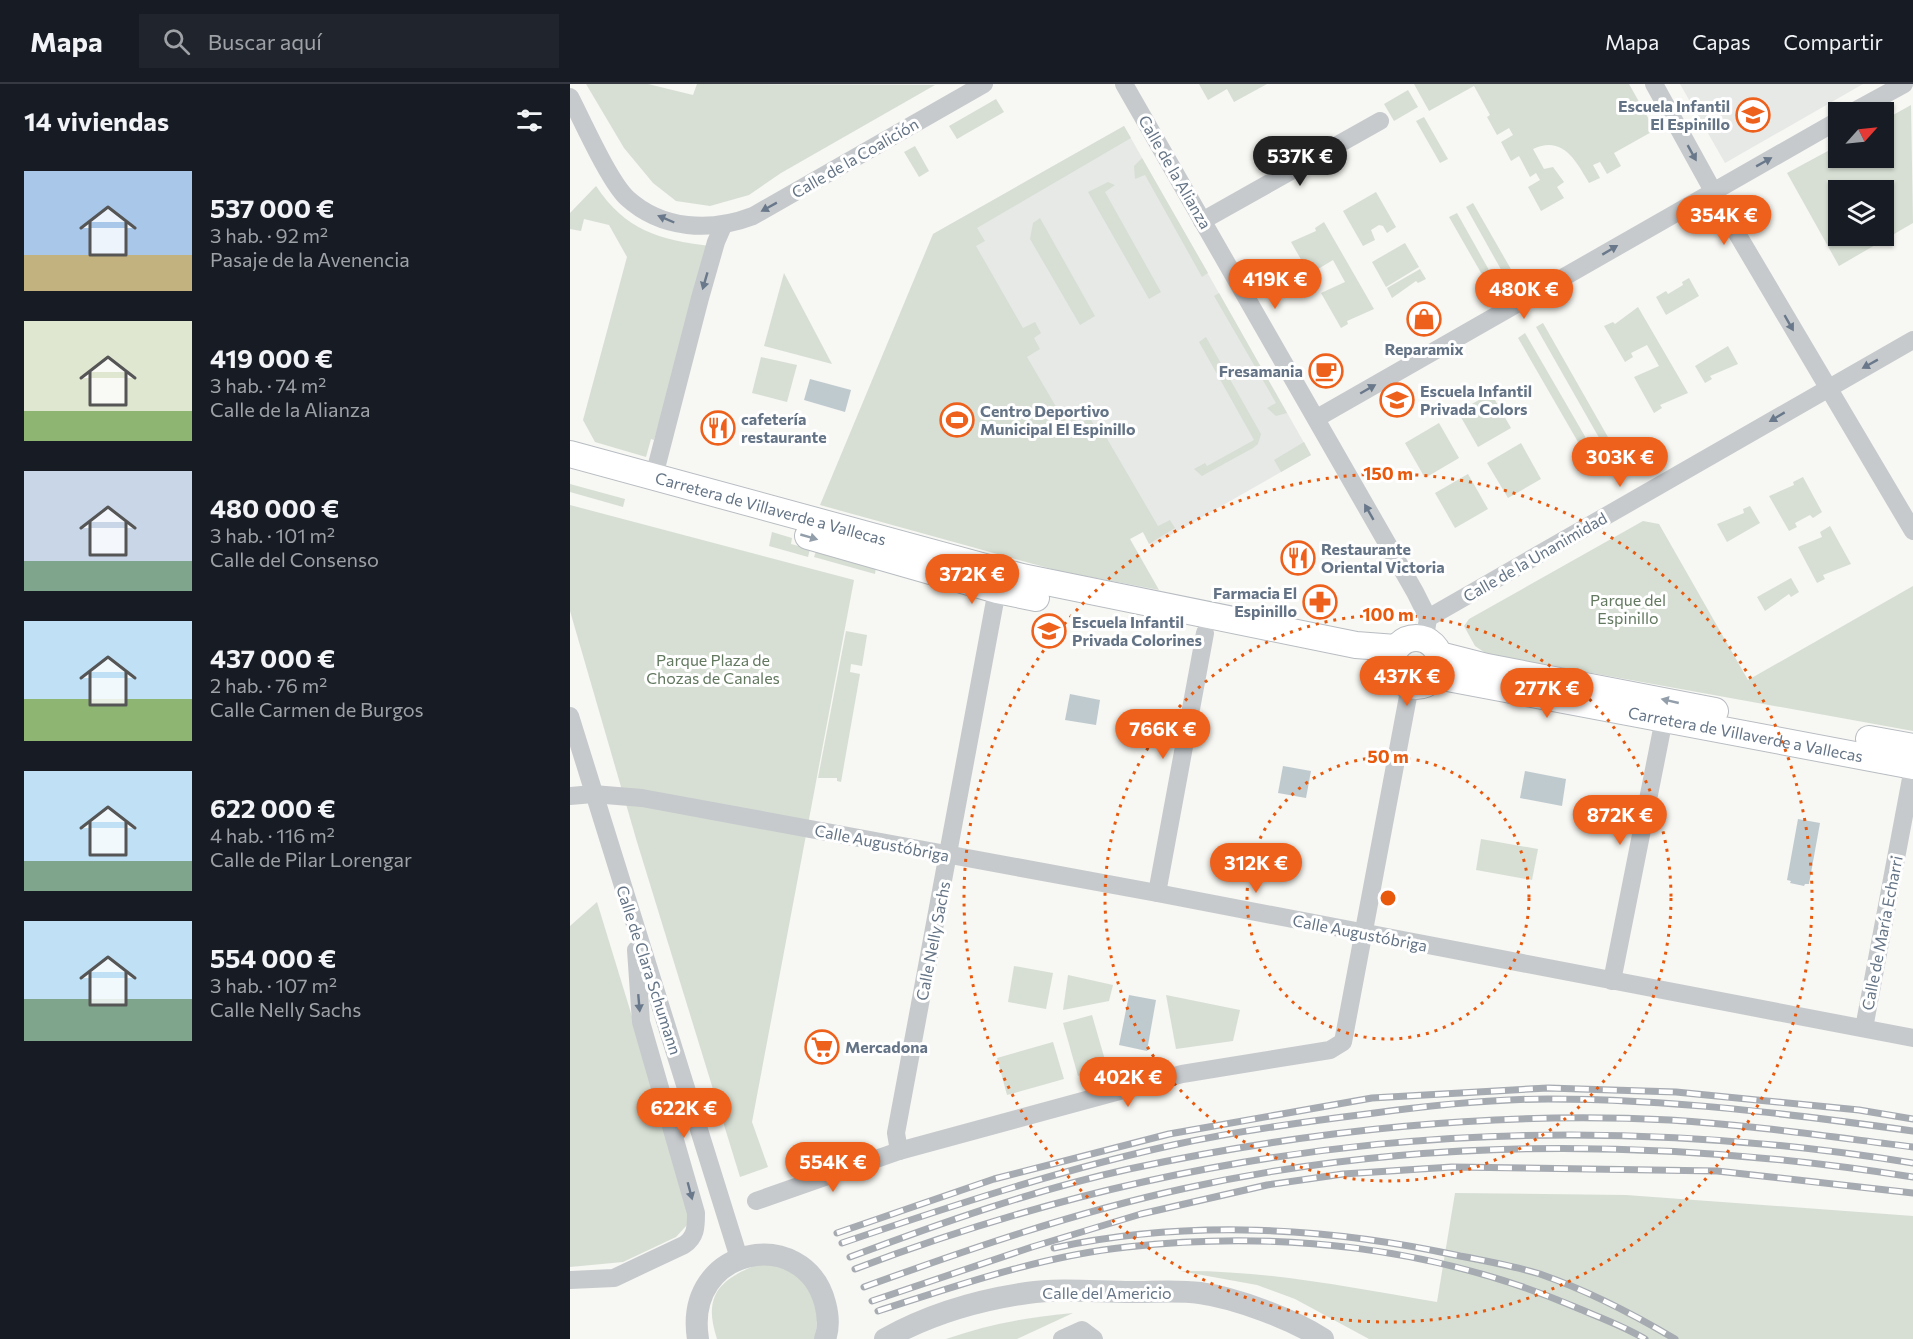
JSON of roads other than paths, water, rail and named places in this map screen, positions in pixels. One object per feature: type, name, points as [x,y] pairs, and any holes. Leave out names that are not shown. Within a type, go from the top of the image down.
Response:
[{"type":"main road","name":"Carretera de Villaverde a Vallecas","points":[[570,453],[1022,577],[1363,646],[1394,658]]},
{"type":"main road","name":"Carretera de Villaverde a Vallecas","points":[[570,471],[997,590],[1205,633],[1394,658]]},
{"type":"main road","points":[[1408,638],[1432,647],[1425,685],[1410,686],[1398,679],[1394,658],[1408,638]]},
{"type":"main road","name":"Carretera de Villaverde a Vallecas","points":[[1432,647],[1664,718],[1913,767]]},
{"type":"main road","name":"Carretera de Villaverde a Vallecas","points":[[1432,647],[1487,667],[1913,747]]},
{"type":"street","name":"Calle de la Coalición","points":[[570,98],[627,198],[672,223],[702,227],[723,226],[753,216],[984,84]]},
{"type":"street","name":"Calle de la Alianza","points":[[1124,84],[1317,418],[1432,647]]},
{"type":"street","points":[[1654,84],[1713,190],[1913,531]]},
{"type":"street","points":[[1871,102],[1904,84]]},
{"type":"street","points":[[1202,221],[1380,121]]},
{"type":"street","points":[[1317,418],[1828,126]]},
{"type":"street","points":[[654,476],[700,298],[723,226]]},
{"type":"street","name":"Calle de la Unanimidad","points":[[1432,647],[1828,388],[1913,340]]},
{"type":"street","name":"Calle Nelly Sachs","points":[[899,1151],[896,1133],[997,590]]},
{"type":"street","points":[[1157,893],[1205,633]]},
{"type":"street","points":[[756,1201],[899,1151],[1182,1074],[1330,1050],[1343,1042],[1365,935],[1410,686]]},
{"type":"street","name":"Calle de Clara Schumann","points":[[570,716],[739,1258]]},
{"type":"street","points":[[1612,981],[1664,718]]},
{"type":"street","name":"Calle de María Echarri","points":[[1864,1028],[1913,767]]},
{"type":"street","name":"Calle Augustóbriga","points":[[570,796],[593,794],[654,800],[1157,893],[1365,935],[1913,1038]]},
{"type":"street","points":[[570,1280],[615,1278],[684,1245],[692,1239],[696,1227],[696,1213],[641,1022],[635,924]]},
{"type":"street","points":[[698,1339],[696,1321],[698,1301],[707,1283],[721,1268],[739,1258],[768,1254],[796,1264],[808,1273],[824,1298],[828,1312],[830,1337]]},
{"type":"street","name":"Calle del Americio","points":[[882,1338],[925,1319],[978,1304],[1028,1293],[1071,1291],[1199,1293],[1224,1298],[1280,1317],[1323,1339]]},
{"type":"street","points":[[1062,1339],[1088,1334]]},
{"type":"railway","points":[[837,1233],[994,1179],[1169,1134],[1372,1098],[1548,1088],[1676,1092],[1859,1110],[1913,1119]]},
{"type":"railway","points":[[842,1243],[1047,1177],[1173,1145],[1270,1127],[1434,1106],[1525,1099],[1639,1102],[1777,1113],[1913,1131]]},
{"type":"railway","points":[[850,1257],[988,1208],[1093,1177],[1196,1156],[1330,1134],[1466,1122],[1602,1118],[1700,1122],[1913,1147]]},
{"type":"railway","points":[[855,1269],[985,1224],[1115,1188],[1246,1162],[1377,1144],[1509,1136],[1642,1136],[1777,1145],[1913,1163]]},
{"type":"railway","points":[[864,1287],[943,1259],[1101,1209],[1182,1189],[1272,1171],[1363,1159],[1455,1151],[1547,1148],[1639,1150],[1730,1155],[1822,1164],[1913,1177]]},
{"type":"railway","points":[[872,1301],[1032,1247],[1141,1214],[1267,1185],[1343,1174],[1452,1167],[1717,1171],[1913,1193]]},
{"type":"railway","points":[[1054,1248],[1104,1239],[1206,1230],[1257,1230],[1360,1238],[1410,1246],[1540,1274],[1609,1303],[1675,1339]]},
{"type":"railway","points":[[878,1311],[1032,1264],[1095,1251],[1184,1242],[1299,1243],[1356,1248],[1412,1257],[1467,1270],[1522,1286],[1620,1326],[1645,1339]]},
{"type":"place","name":"Escuela Infantil El Espinillo","points":[[1753,115]]},
{"type":"place","name":"Reparamix","points":[[1424,319]]},
{"type":"place","name":"Fresamania","points":[[1326,371]]},
{"type":"place","name":"Escuela Infantil Privada Colors","points":[[1397,400]]},
{"type":"place","name":"Centro Deportivo Municipal El Espinillo","points":[[957,420]]},
{"type":"place","name":"cafetería restaurante","points":[[718,428]]},
{"type":"place","name":"Restaurante Oriental Victoria","points":[[1298,558]]},
{"type":"place","name":"Farmacia El Espinillo","points":[[1320,602]]},
{"type":"place","name":"Escuela Infantil Privada Colorines","points":[[1049,631]]},
{"type":"place","name":"Mercadona","points":[[822,1047]]},
{"type":"park label","name":"Parque del Espinillo","points":[[1628,609]]},
{"type":"park label","name":"Parque Plaza de Chozas de Canales","points":[[713,669]]}]
